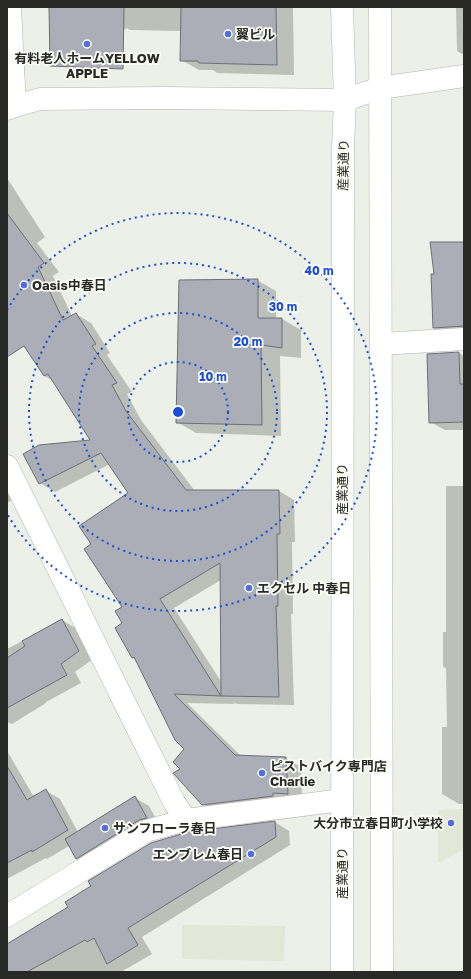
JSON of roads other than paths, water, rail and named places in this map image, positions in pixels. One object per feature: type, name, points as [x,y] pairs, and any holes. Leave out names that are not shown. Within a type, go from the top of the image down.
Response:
[{"type":"main road","points":[[10,7],[11,107],[40,99],[171,98],[345,100],[380,88],[464,76]]},
{"type":"main road","name":"産業通り","points":[[342,7],[345,100],[342,172],[342,972]]},
{"type":"main road","points":[[380,7],[382,972]]},
{"type":"main road","points":[[381,344],[464,339]]},
{"type":"main road","points":[[7,466],[174,802],[186,820]]},
{"type":"main road","points":[[7,916],[146,831],[186,820],[342,800]]},
{"type":"place","name":"翼ビル","points":[[228,34]]},
{"type":"place","name":"有料老人ホームYELLOW APPLE","points":[[87,44]]},
{"type":"place","name":"Oasis中春日","points":[[24,285]]},
{"type":"place","name":"エクセル 中春日","points":[[249,588]]},
{"type":"place","name":"ピストバイク専門店 Charlie","points":[[262,773]]},
{"type":"place","name":"大分市立春日町小学校","points":[[451,823]]},
{"type":"place","name":"サンフローラ春日","points":[[105,828]]},
{"type":"place","name":"エンブレム春日","points":[[251,854]]}]
